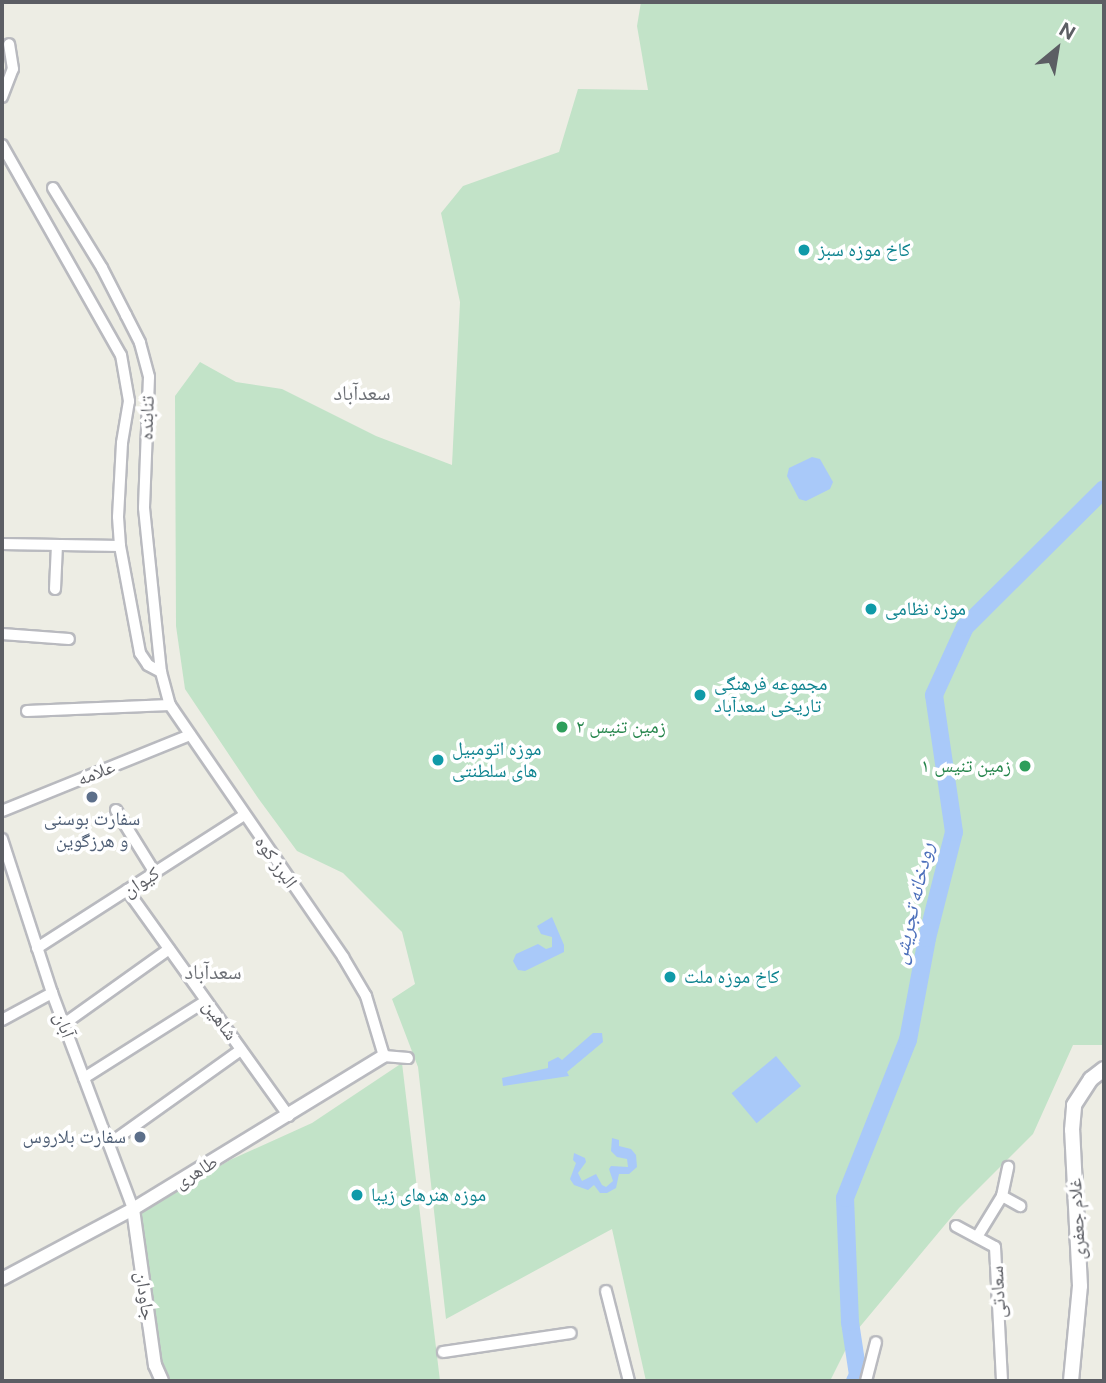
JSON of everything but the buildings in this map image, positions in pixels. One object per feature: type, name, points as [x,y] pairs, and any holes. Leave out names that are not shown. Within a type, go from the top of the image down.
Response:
[{"type":"main road","name":"غلام جعفری","points":[[1071,1381],[1080,1286],[1072,1130],[1074,1105],[1091,1079],[1104,1069]]},
{"type":"street","points":[[2,97],[13,69],[9,44]]},
{"type":"street","points":[[2,145],[121,355],[129,401],[122,443],[118,517],[120,546],[140,653],[148,665],[161,672]]},
{"type":"street","name":"تنابنده","points":[[52,188],[102,268],[127,316],[140,343],[149,377],[144,508],[161,672]]},
{"type":"street","points":[[2,544],[120,546]]},
{"type":"street","points":[[55,589],[57,545]]},
{"type":"street","points":[[2,634],[69,639]]},
{"type":"street","name":"البرز کوه","points":[[161,672],[170,705],[343,957],[366,996],[384,1056]]},
{"type":"street","points":[[27,711],[170,705]]},
{"type":"street","name":"علامه","points":[[2,811],[190,735]]},
{"type":"street","points":[[116,810],[155,873]]},
{"type":"street","name":"کیوان","points":[[37,948],[244,815]]},
{"type":"street","name":"آبان","points":[[2,839],[52,993],[134,1209]]},
{"type":"street","name":"شاهین","points":[[127,890],[289,1116]]},
{"type":"street","points":[[64,1024],[169,948]]},
{"type":"street","points":[[2,1020],[52,993]]},
{"type":"street","points":[[84,1078],[206,1001]]},
{"type":"street","points":[[109,1144],[242,1050]]},
{"type":"street","points":[[384,1056],[408,1058]]},
{"type":"street","name":"طاهری","points":[[2,1279],[134,1209],[384,1056]]},
{"type":"street","points":[[977,1237],[1002,1196],[1008,1167]]},
{"type":"street","points":[[1002,1196],[1020,1206]]},
{"type":"street","name":"جاودان","points":[[134,1209],[155,1364],[162,1381]]},
{"type":"street","name":"سعادتی","points":[[956,1226],[995,1247],[1002,1381]]},
{"type":"street","points":[[606,1291],[629,1381]]},
{"type":"street","points":[[443,1352],[572,1333]]},
{"type":"street","points":[[866,1381],[876,1342]]},
{"type":"green space","name":"مجموعه فرهنگی تاریخی سعدآباد","points":[[641,2],[1104,2],[1104,1045],[1073,1045],[1033,1134],[959,1208],[853,1335],[830,1381],[646,1381],[612,1229],[446,1319],[418,1067],[392,999],[415,984],[402,932],[343,873],[297,851],[185,689],[176,626],[175,396],[200,362],[236,382],[282,389],[376,436],[452,465],[460,302],[441,213],[463,186],[559,152],[578,89],[648,90],[637,26]]},
{"type":"green space","points":[[402,1063],[440,1381],[168,1381],[155,1339],[141,1213],[230,1160],[312,1123]]},
{"type":"water","points":[[812,457],[820,459],[833,482],[830,489],[806,501],[799,499],[787,476],[789,468]]},
{"type":"water","points":[[552,917],[564,945],[564,952],[525,971],[518,970],[513,961],[516,954],[538,944],[546,949],[552,947],[552,937],[541,934],[537,926]]},
{"type":"water","points":[[593,1033],[602,1033],[603,1042],[567,1072],[569,1076],[503,1086],[502,1078],[548,1068],[548,1062],[558,1057],[562,1060]]},
{"type":"water","points":[[776,1056],[801,1086],[757,1123],[732,1093]]},
{"type":"water","points":[[612,1138],[619,1140],[619,1146],[631,1149],[636,1155],[637,1167],[629,1174],[619,1174],[616,1188],[607,1193],[600,1193],[594,1185],[588,1190],[574,1185],[570,1179],[576,1163],[573,1160],[574,1153],[585,1158],[586,1162],[578,1173],[582,1181],[596,1174],[606,1187],[613,1181],[609,1169],[611,1166],[628,1167],[627,1159],[617,1157],[611,1151]]},
{"type":"waterway","name":"رودخانه تجریش","points":[[855,1381],[858,1375],[850,1322],[845,1198],[908,1040],[927,938],[954,832],[934,695],[965,627],[1104,489]]},
{"type":"place","name":"کاخ موزه سبز","points":[[804,250]]},
{"type":"place","name":"موزه نظامی","points":[[871,609]]},
{"type":"place","name":"مجموعه فرهنگی تاریخی سعدآباد","points":[[700,695]]},
{"type":"place","name":"زمین تنیس ۲","points":[[562,727]]},
{"type":"place","name":"موزه اتومبیل های سلطنتی","points":[[438,760]]},
{"type":"place","name":"زمین تنیس ۱","points":[[1025,766]]},
{"type":"place","name":"سفارت بوسنی و هرزگوین","points":[[92,797]]},
{"type":"place","name":"کاخ موزه ملت","points":[[670,977]]},
{"type":"place","name":"سفارت بلاروس","points":[[140,1137]]},
{"type":"place","name":"موزه هنرهای زیبا","points":[[357,1195]]},
{"type":"district","name":"سعدآباد","points":[[362,393]]},
{"type":"district","name":"سعدآباد","points":[[213,972]]}]
